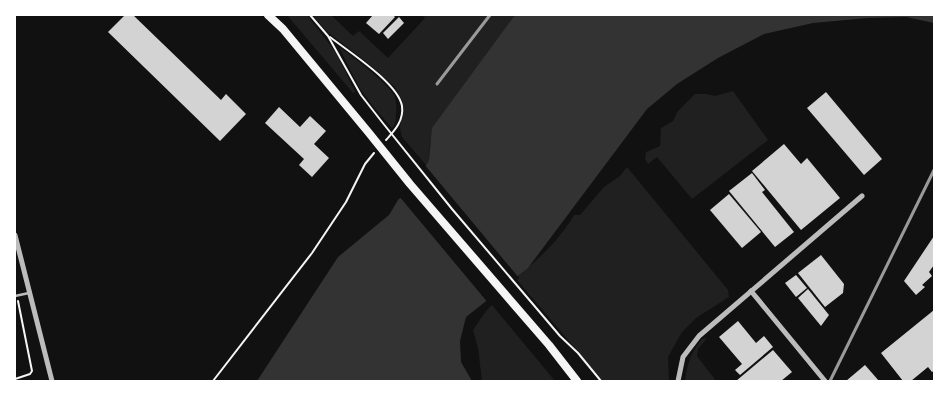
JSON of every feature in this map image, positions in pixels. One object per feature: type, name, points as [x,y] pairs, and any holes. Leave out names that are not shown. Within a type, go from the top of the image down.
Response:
[{"type":"main road","points":[[268,15],[283,30],[410,184],[578,381]]},
{"type":"street","points":[[678,381],[680,364],[689,347],[698,336],[862,196]]},
{"type":"street","points":[[15,234],[52,381]]},
{"type":"street","points":[[751,291],[825,381]]},
{"type":"lane","points":[[16,296],[30,293]]},
{"type":"path","points":[[310,15],[328,36],[361,95],[382,122],[560,336],[578,353],[601,381]]},
{"type":"path","points":[[328,36],[381,77],[398,97],[402,107],[401,118],[398,127],[385,142]]},
{"type":"path","points":[[212,381],[312,253],[346,202],[365,164],[378,149]]},
{"type":"path","points":[[15,379],[30,374],[32,371],[16,296]]},
{"type":"shaded area","points":[[287,15],[307,15],[337,54],[355,92],[353,93]]},
{"type":"shaded area","points":[[313,15],[331,15],[353,36],[359,31],[388,58],[425,18],[422,15],[515,15],[430,143],[429,160],[426,165],[402,137],[400,128],[403,102],[395,87],[368,63],[326,31]]},
{"type":"shaded area","points":[[515,15],[934,15],[934,23],[906,17],[868,18],[813,23],[764,34],[718,58],[677,84],[647,109],[528,268],[466,317],[460,341],[461,362],[472,381],[257,381],[338,257],[389,215],[398,200],[417,181],[429,160],[432,128]]},
{"type":"shaded area","points":[[339,47],[370,70],[392,92],[395,97],[396,121],[392,128],[359,87]]},
{"type":"shaded area","points":[[733,91],[768,140],[692,199],[657,157],[648,164],[645,159],[646,152],[660,146],[661,128],[673,121],[678,111],[695,94],[715,96]]},
{"type":"shaded area","points":[[627,167],[728,290],[729,297],[696,318],[682,332],[668,357],[669,381],[603,381],[517,280],[518,276],[556,240],[574,215],[580,215],[604,187],[620,176]]},
{"type":"shaded area","points":[[492,305],[555,381],[482,381],[478,348],[473,330]]},
{"type":"shaded area","points":[[707,338],[698,349],[697,356],[716,381],[685,381],[692,354],[702,339]]},
{"type":"pier","points":[[424,164],[519,278],[489,304],[399,196],[415,180]]},
{"type":"building","points":[[125,15],[133,15],[221,100],[226,94],[246,114],[220,141],[108,32]]},
{"type":"building","points":[[373,15],[393,15],[395,17],[379,34],[366,23]]},
{"type":"building","points":[[399,17],[404,23],[388,39],[383,33]]},
{"type":"building","points":[[826,92],[882,159],[864,175],[807,108]]},
{"type":"building","points":[[279,107],[300,127],[310,116],[326,131],[314,144],[329,158],[312,177],[299,165],[304,159],[265,123]]},
{"type":"building","points":[[784,144],[801,164],[807,158],[840,198],[801,230],[752,171]]},
{"type":"building","points":[[752,173],[765,190],[762,192],[794,232],[775,247],[729,191]]},
{"type":"building","points":[[729,194],[761,232],[742,248],[710,210]]},
{"type":"building","points":[[934,236],[934,265],[929,272],[932,276],[922,285],[925,287],[916,295],[904,281]]},
{"type":"building","points":[[821,255],[844,284],[843,293],[825,307],[798,273]]},
{"type":"building","points":[[796,275],[807,288],[796,297],[785,283]]},
{"type":"building","points":[[808,289],[829,315],[821,326],[798,298]]},
{"type":"building","points":[[934,310],[934,371],[932,372],[928,367],[911,381],[903,381],[881,353]]},
{"type":"building","points":[[738,321],[756,343],[764,336],[773,347],[740,375],[735,370],[742,364],[719,337]]},
{"type":"building","points":[[773,350],[792,372],[781,381],[736,381]]},
{"type":"building","points":[[865,365],[879,381],[846,381]]},
{"type":"railway","points":[[437,84],[490,15]]},
{"type":"railway","points":[[830,381],[934,170]]}]
